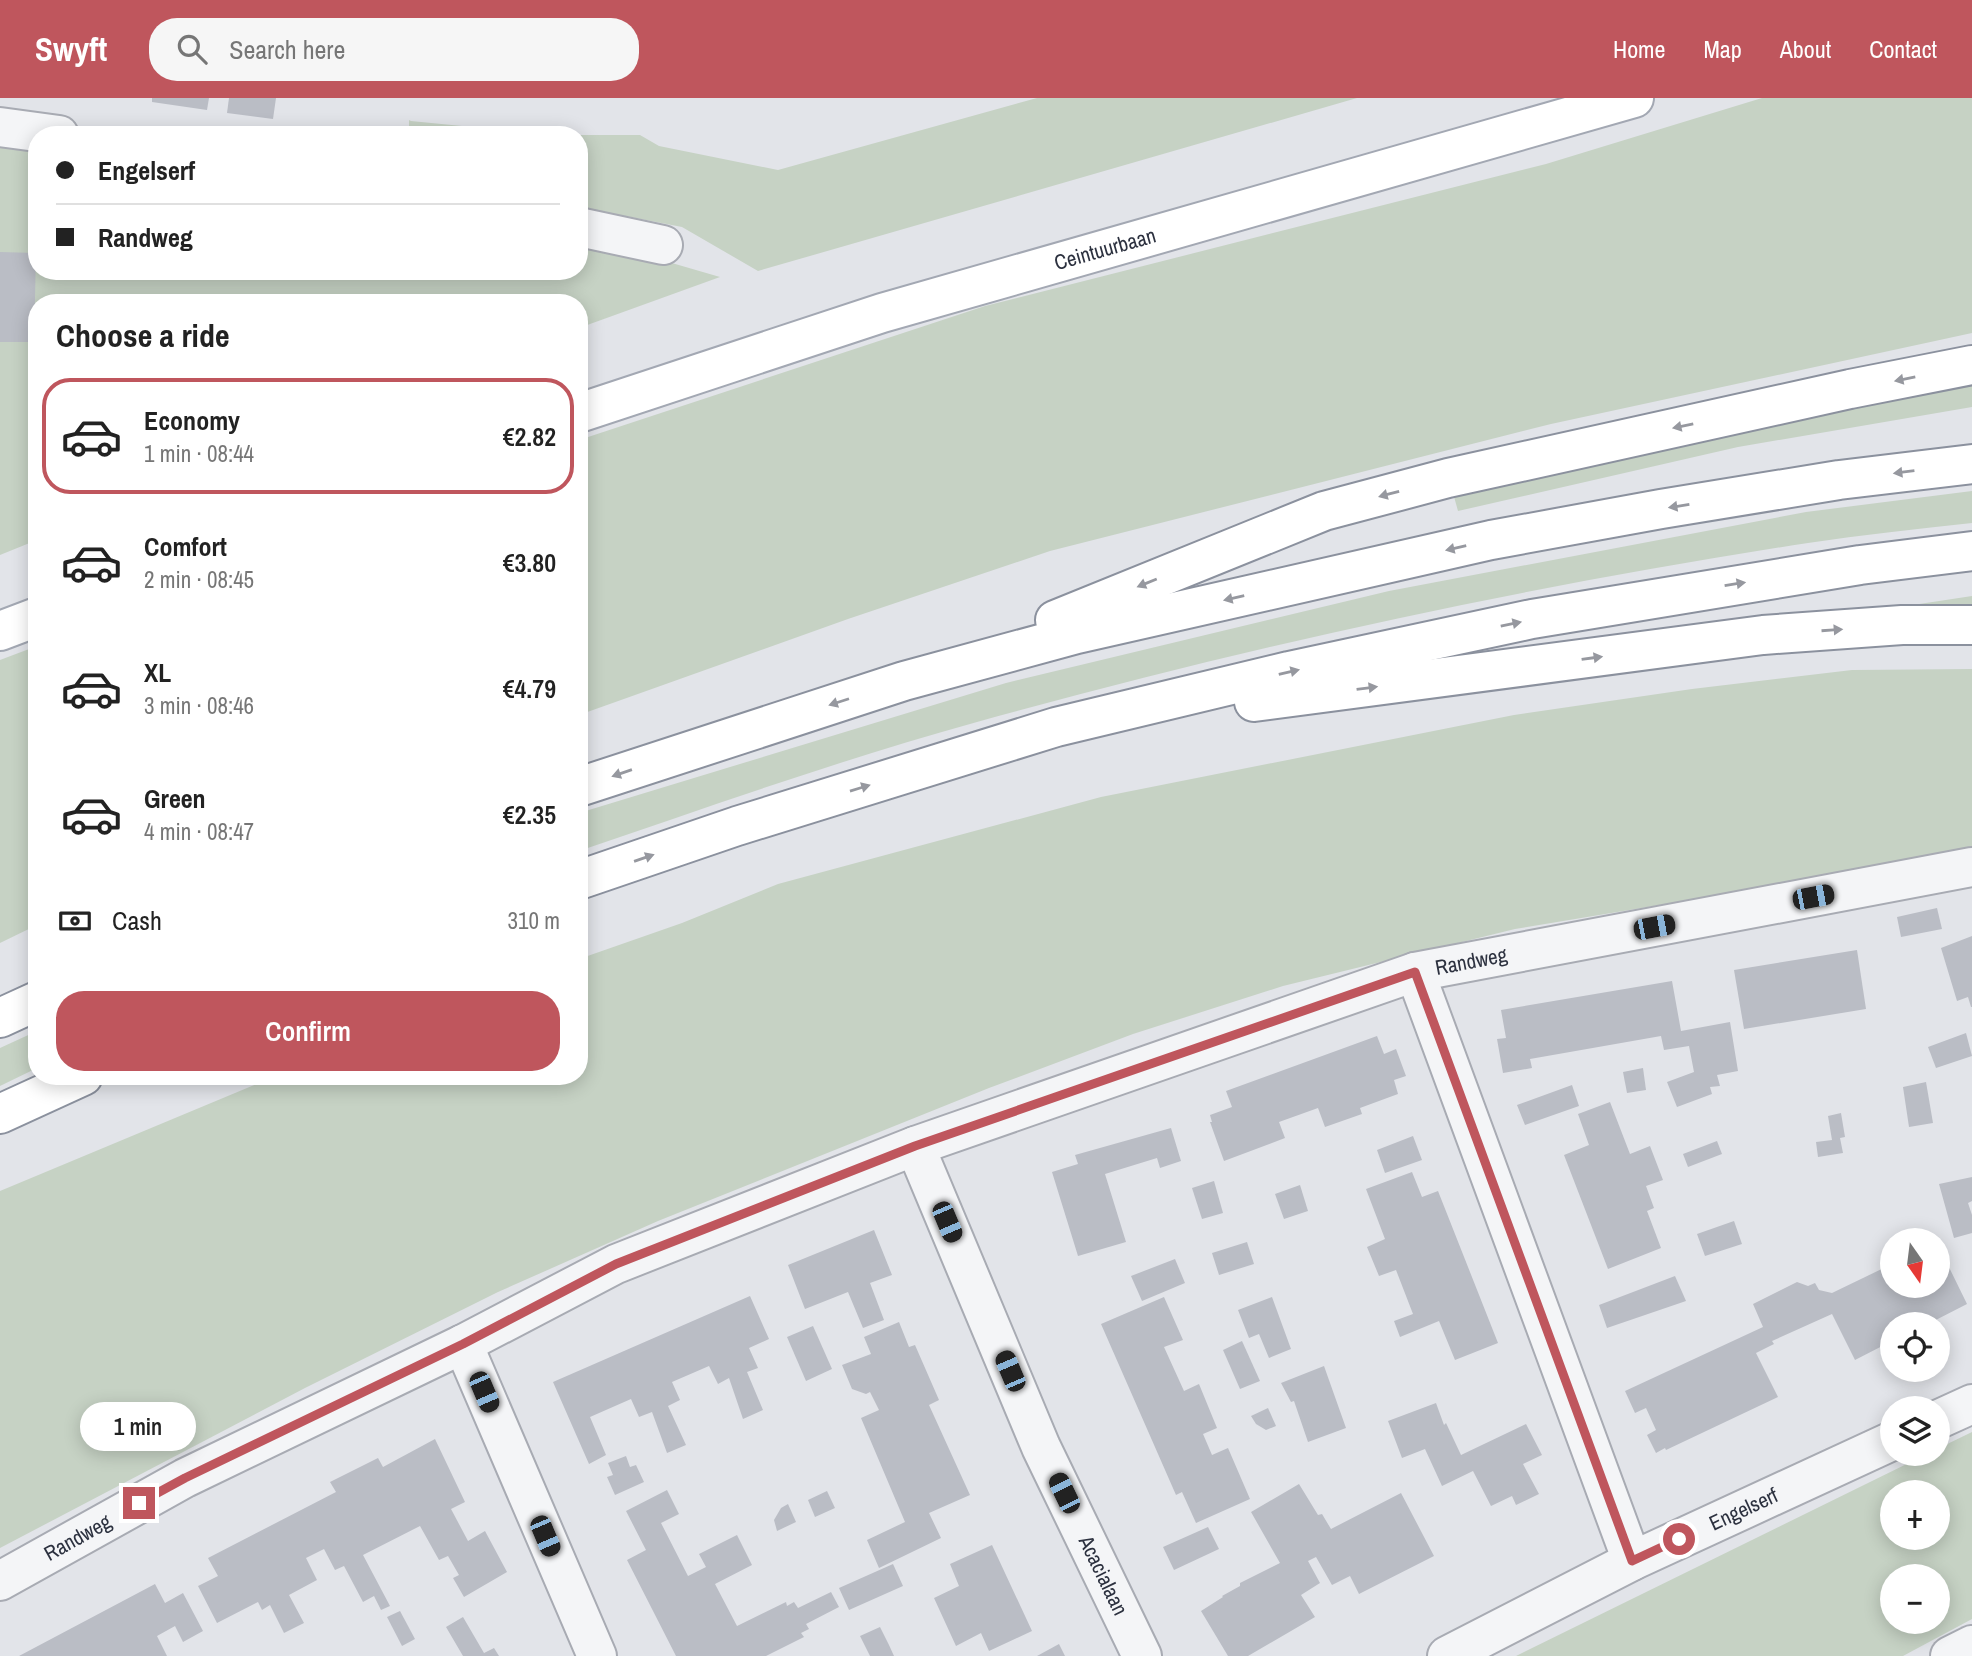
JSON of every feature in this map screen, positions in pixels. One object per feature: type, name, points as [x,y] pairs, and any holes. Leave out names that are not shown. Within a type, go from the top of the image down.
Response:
[{"type":"main road","name":"Ceintuurbaan","points":[[588,410],[882,313],[1634,98]]},
{"type":"main road","points":[[904,681],[1324,511],[1448,478],[1850,389],[1972,365]]},
{"type":"main road","points":[[588,785],[904,681],[1077,634],[1491,540],[1839,480],[1972,464]]},
{"type":"main road","points":[[588,877],[737,826],[1056,727],[1289,671],[1532,619],[1860,565],[1972,551]]},
{"type":"main road","points":[[0,631],[28,620]]},
{"type":"main road","points":[[1056,727],[1763,635],[1902,625],[1972,625]]},
{"type":"main road","points":[[0,1018],[28,1005]]},
{"type":"main road","points":[[0,1114],[63,1085]]},
{"type":"street","points":[[0,127],[28,131]]},
{"type":"street","points":[[588,229],[663,245]]},
{"type":"street","name":"Randweg","points":[[0,1581],[185,1478],[463,1344],[616,1264],[915,1146],[1415,972],[1972,867]]},
{"type":"street","points":[[1415,972],[1632,1561]]},
{"type":"street","name":"Acacialaan","points":[[915,1146],[1041,1447],[1142,1656]]},
{"type":"street","points":[[463,1344],[597,1656]]},
{"type":"street","points":[[1950,1414],[1972,1404]]},
{"type":"street","name":"Engelserf","points":[[1447,1656],[1632,1561],[1880,1447]]},
{"type":"street","points":[[1950,1656],[1972,1645]]},
{"type":"green space","points":[[1037,98],[1357,98],[758,271],[682,227],[588,209],[588,135],[640,135],[659,146],[778,170]]},
{"type":"green space","points":[[1762,98],[1972,98],[1972,333],[1551,424],[1050,551],[848,619],[588,712],[588,437],[985,306],[1546,164]]},
{"type":"green space","points":[[409,120],[461,126],[409,126]]},
{"type":"green space","points":[[0,140],[28,142],[28,280],[588,280],[588,239],[720,277],[588,325],[588,294],[28,294],[28,544],[0,555]]},
{"type":"green space","points":[[1972,379],[1972,407],[1738,447],[1458,511],[1453,493]]},
{"type":"green space","points":[[1972,491],[1972,523],[1828,540],[1598,578],[1286,643],[1080,694],[927,736],[588,848],[588,810],[1006,683],[1389,591],[1806,512]]},
{"type":"green space","points":[[1972,596],[1972,614],[1847,615]]},
{"type":"green space","points":[[28,649],[28,929],[0,943],[0,660]]},
{"type":"green space","points":[[1972,669],[1972,856],[1515,929],[1283,986],[1133,1034],[989,1088],[658,1221],[498,1292],[305,1388],[0,1548],[0,1191],[254,1085],[588,1085],[588,956],[682,923],[778,884],[1101,797],[1514,715],[1692,689],[1852,670]]},
{"type":"green space","points":[[28,1035],[28,1072],[0,1086],[0,1048]]},
{"type":"green space","points":[[1972,1432],[1972,1619],[1950,1631],[1950,1564],[1880,1564],[1880,1634],[1944,1634],[1903,1656],[1516,1656],[1903,1466],[1950,1466],[1950,1443]]},
{"type":"building","points":[[152,98],[209,98],[207,110],[152,102]]},
{"type":"building","points":[[229,98],[276,98],[273,119],[227,113]]},
{"type":"building","points":[[0,252],[28,253],[28,280],[35,280],[35,294],[28,294],[28,342],[0,342]]},
{"type":"building","points":[[1937,908],[1942,929],[1901,937],[1897,917]]},
{"type":"building","points":[[1972,936],[1971,1007],[1968,997],[1957,1001],[1941,948]]},
{"type":"building","points":[[1857,950],[1866,1009],[1744,1029],[1734,970]]},
{"type":"building","points":[[1672,981],[1681,1031],[1730,1022],[1738,1071],[1717,1075],[1720,1086],[1710,1087],[1712,1094],[1677,1107],[1667,1082],[1694,1072],[1689,1046],[1664,1050],[1661,1036],[1530,1059],[1532,1068],[1503,1073],[1497,1039],[1506,1038],[1501,1010]]},
{"type":"building","points":[[1966,1033],[1972,1056],[1936,1068],[1928,1047]]},
{"type":"building","points":[[1377,1036],[1384,1054],[1396,1049],[1406,1076],[1394,1080],[1398,1094],[1360,1108],[1362,1114],[1325,1127],[1318,1108],[1279,1122],[1285,1138],[1224,1161],[1210,1115],[1232,1107],[1226,1091]]},
{"type":"building","points":[[1643,1068],[1646,1090],[1627,1093],[1623,1072]]},
{"type":"building","points":[[1926,1082],[1933,1123],[1909,1127],[1903,1087]]},
{"type":"building","points":[[1572,1085],[1579,1106],[1525,1125],[1517,1105]]},
{"type":"building","points":[[1610,1102],[1630,1154],[1650,1146],[1663,1180],[1646,1186],[1654,1208],[1647,1211],[1661,1248],[1608,1269],[1564,1155],[1589,1145],[1578,1114]]},
{"type":"building","points":[[1841,1113],[1845,1137],[1840,1138],[1843,1153],[1818,1157],[1816,1142],[1832,1140],[1828,1116]]},
{"type":"building","points":[[1171,1128],[1181,1161],[1160,1168],[1157,1158],[1105,1174],[1126,1242],[1078,1256],[1052,1172],[1078,1164],[1075,1155]]},
{"type":"building","points":[[1413,1136],[1422,1160],[1385,1173],[1377,1150]]},
{"type":"building","points":[[1717,1141],[1722,1154],[1688,1167],[1683,1154]]},
{"type":"building","points":[[1412,1172],[1422,1197],[1438,1191],[1498,1343],[1455,1360],[1439,1321],[1400,1337],[1394,1321],[1413,1314],[1396,1270],[1379,1276],[1367,1247],[1385,1239],[1366,1189]]},
{"type":"building","points":[[1972,1177],[1972,1201],[1968,1203],[1972,1215],[1972,1233],[1954,1238],[1939,1184]]},
{"type":"building","points":[[1214,1181],[1223,1213],[1202,1219],[1192,1188]]},
{"type":"building","points":[[1300,1185],[1308,1211],[1284,1219],[1275,1194]]},
{"type":"building","points":[[1734,1221],[1742,1244],[1705,1256],[1697,1234]]},
{"type":"building","points":[[874,1230],[892,1275],[870,1283],[884,1320],[863,1328],[848,1292],[805,1309],[788,1265]]},
{"type":"building","points":[[1247,1242],[1254,1264],[1219,1275],[1212,1253]]},
{"type":"building","points":[[1175,1259],[1185,1283],[1142,1301],[1131,1276]]},
{"type":"building","points":[[1950,1269],[1967,1304],[1950,1313],[1880,1312],[1880,1347],[1855,1360],[1832,1314],[1772,1341],[1774,1344],[1756,1353],[1778,1397],[1656,1453],[1647,1435],[1656,1430],[1646,1408],[1635,1413],[1625,1391],[1763,1327],[1753,1304],[1797,1282],[1808,1286],[1815,1283],[1819,1290],[1832,1293],[1880,1270],[1880,1298],[1950,1298]]},
{"type":"building","points":[[1675,1276],[1686,1301],[1607,1328],[1599,1305]]},
{"type":"building","points":[[750,1296],[769,1339],[749,1348],[758,1368],[747,1372],[763,1410],[743,1419],[729,1378],[718,1384],[709,1366],[672,1382],[680,1400],[668,1406],[686,1445],[667,1453],[652,1412],[639,1417],[631,1399],[590,1417],[606,1455],[589,1464],[553,1382]]},
{"type":"building","points":[[1164,1297],[1183,1340],[1164,1347],[1184,1391],[1199,1384],[1217,1428],[1203,1434],[1212,1455],[1228,1448],[1250,1499],[1196,1523],[1182,1492],[1176,1495],[1101,1324]]},
{"type":"building","points":[[1272,1297],[1291,1349],[1269,1358],[1259,1334],[1249,1338],[1238,1310]]},
{"type":"building","points":[[899,1322],[909,1347],[915,1345],[939,1400],[929,1405],[970,1495],[929,1513],[941,1538],[879,1568],[867,1540],[905,1522],[861,1418],[879,1410],[870,1392],[866,1394],[852,1389],[842,1365],[871,1354],[864,1337]]},
{"type":"building","points":[[813,1326],[832,1369],[806,1381],[787,1337]]},
{"type":"building","points":[[1242,1341],[1260,1381],[1240,1389],[1223,1350]]},
{"type":"building","points":[[1324,1366],[1346,1428],[1308,1442],[1294,1401],[1291,1402],[1281,1383]]},
{"type":"building","points":[[1436,1403],[1444,1425],[1446,1423],[1461,1455],[1526,1424],[1542,1455],[1523,1464],[1539,1494],[1516,1505],[1512,1496],[1491,1506],[1473,1471],[1442,1486],[1425,1449],[1402,1458],[1388,1421]]},
{"type":"building","points":[[1268,1408],[1276,1426],[1266,1430],[1256,1424],[1251,1416]]},
{"type":"building","points":[[435,1439],[465,1502],[451,1509],[468,1541],[485,1531],[507,1572],[464,1597],[453,1578],[459,1575],[448,1556],[439,1560],[420,1526],[363,1555],[390,1606],[381,1610],[374,1596],[363,1602],[344,1566],[335,1570],[324,1549],[306,1558],[317,1580],[289,1595],[304,1623],[284,1633],[270,1605],[262,1610],[258,1602],[217,1623],[198,1586],[218,1576],[208,1558],[336,1492],[330,1482],[378,1458],[383,1467]]},
{"type":"building","points":[[626,1456],[630,1467],[636,1465],[644,1482],[615,1495],[607,1477],[613,1475],[608,1463]]},
{"type":"building","points":[[1299,1484],[1318,1515],[1322,1514],[1331,1529],[1401,1493],[1434,1556],[1359,1594],[1350,1576],[1332,1585],[1316,1557],[1308,1561],[1320,1583],[1301,1595],[1315,1617],[1248,1656],[1228,1656],[1201,1611],[1240,1586],[1240,1583],[1280,1563],[1251,1512]]},
{"type":"building","points":[[667,1490],[679,1514],[661,1523],[688,1576],[706,1567],[699,1554],[737,1535],[752,1565],[715,1584],[737,1626],[786,1602],[787,1606],[794,1602],[798,1608],[831,1592],[839,1607],[806,1624],[809,1629],[801,1633],[804,1637],[766,1656],[676,1656],[627,1560],[646,1550],[626,1511]]},
{"type":"building","points":[[827,1491],[835,1508],[815,1517],[808,1500]]},
{"type":"building","points":[[788,1504],[796,1522],[777,1531],[774,1520],[781,1508]]},
{"type":"building","points":[[1208,1527],[1219,1549],[1174,1570],[1163,1547]]},
{"type":"building","points":[[992,1545],[1032,1631],[989,1651],[981,1633],[956,1646],[934,1598],[959,1586],[950,1564]]},
{"type":"building","points":[[893,1564],[903,1586],[849,1610],[839,1588]]},
{"type":"building","points":[[155,1584],[165,1603],[183,1593],[203,1631],[183,1642],[175,1626],[157,1636],[167,1656],[19,1656]]},
{"type":"building","points":[[400,1611],[415,1639],[402,1646],[387,1617]]},
{"type":"building","points":[[463,1617],[484,1653],[494,1648],[499,1656],[463,1656],[446,1627]]},
{"type":"building","points":[[880,1627],[894,1656],[870,1656],[860,1636]]},
{"type":"building","points":[[1059,1644],[1065,1656],[1037,1656]]},
{"type":"route","points":[[139,1503],[185,1478],[463,1344],[616,1264],[915,1146],[1415,972],[1632,1561],[1679,1539]]}]
